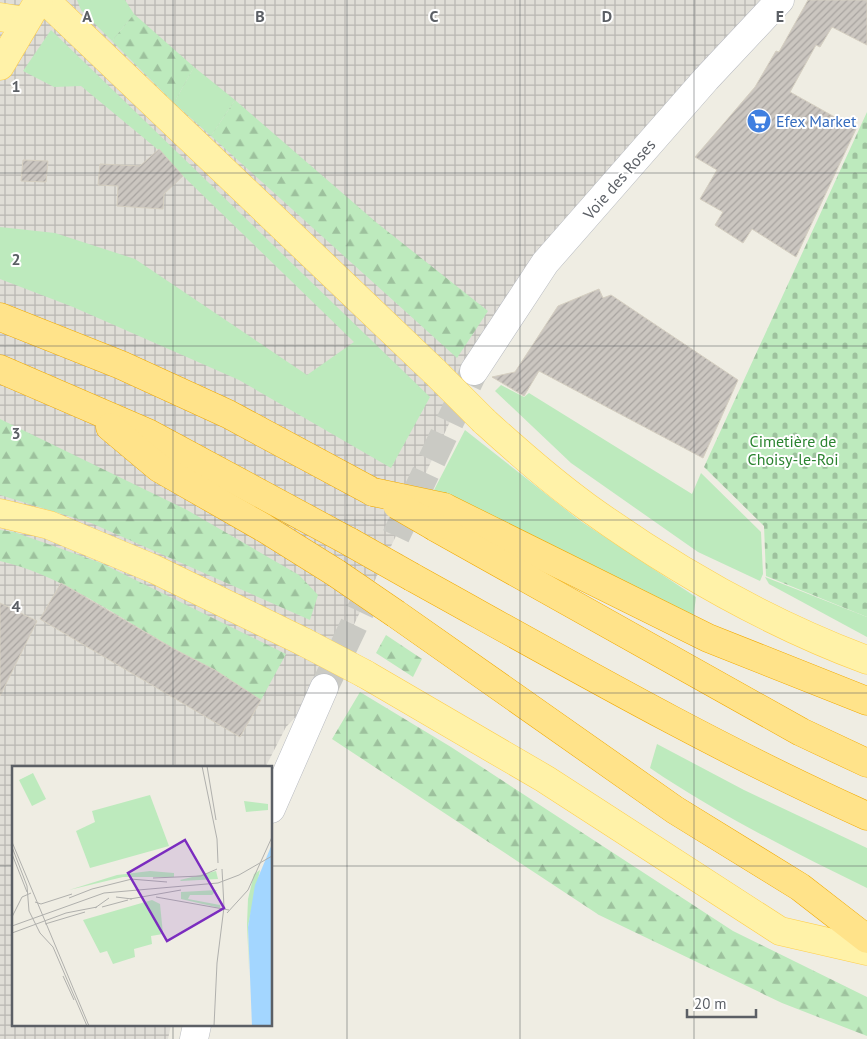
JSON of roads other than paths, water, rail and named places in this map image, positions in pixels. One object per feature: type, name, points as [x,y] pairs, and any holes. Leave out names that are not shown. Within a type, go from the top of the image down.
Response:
[{"type":"highway","points":[[0,317],[112,362],[228,414],[373,492],[440,517],[708,638],[867,701]]},
{"type":"highway","points":[[0,369],[82,403],[191,455],[609,686],[822,796],[867,816]]},
{"type":"highway","points":[[82,403],[160,468],[264,528],[336,573],[675,810],[800,887],[867,939]]},
{"type":"highway","points":[[440,517],[801,732],[867,763]]},
{"type":"main road","points":[[45,0],[484,421],[585,506],[643,546],[778,620],[867,660]]},
{"type":"main road","points":[[0,66],[21,13]]},
{"type":"main road","points":[[0,513],[49,525],[137,562],[304,642],[365,674],[545,780],[780,931],[867,951]]},
{"type":"street","name":"Voie des Roses","points":[[474,371],[545,263],[706,79],[780,0]]},
{"type":"street","points":[[272,807],[324,688]]},
{"type":"street","points":[[194,1039],[197,1026]]},
{"type":"tunnel","points":[[324,688],[474,371]]},
{"type":"place","name":"Efex Market","points":[[759,121]]},
{"type":"park label","name":"Cimetière de Choisy-le-Roi","points":[[793,450]]}]
